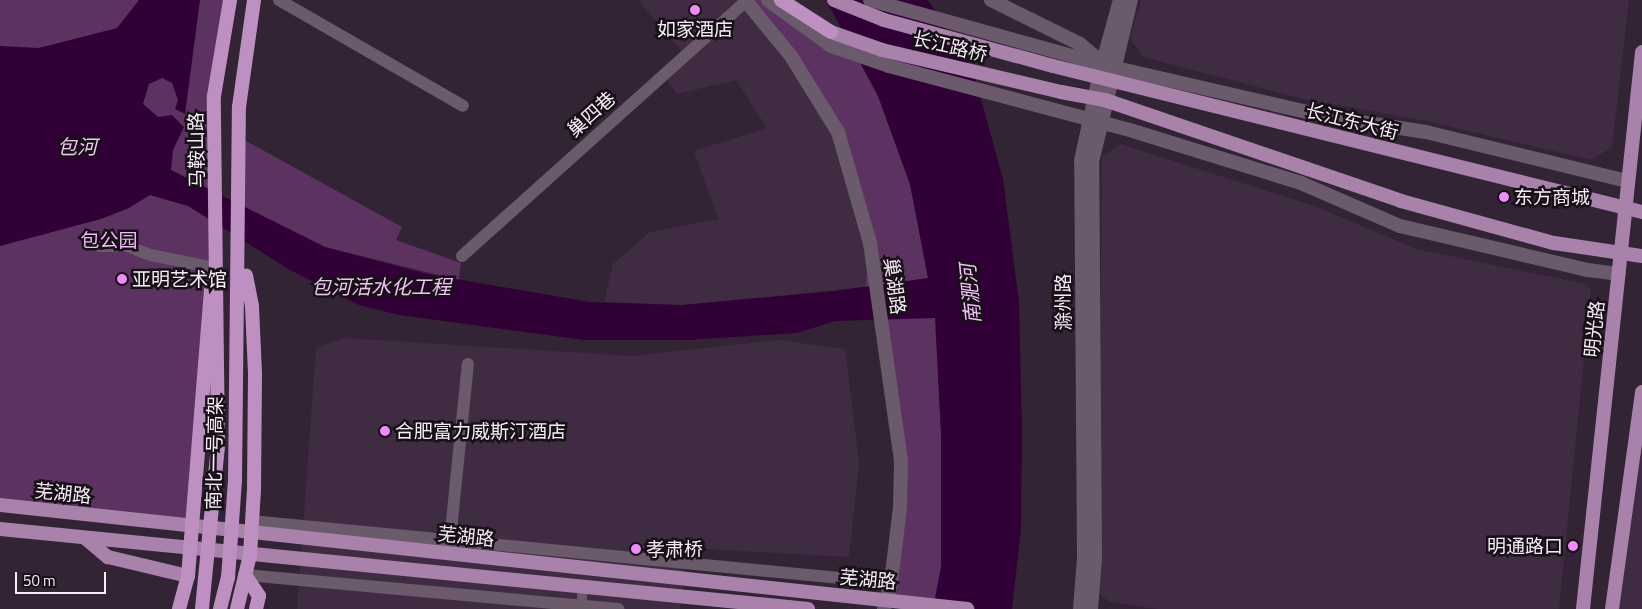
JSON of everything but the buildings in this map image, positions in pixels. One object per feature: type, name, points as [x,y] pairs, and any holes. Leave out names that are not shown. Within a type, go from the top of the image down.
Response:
[{"type":"highway","name":"马鞍山路","points":[[218,300],[214,96],[230,0]]},
{"type":"highway","points":[[237,609],[250,555],[252,527],[256,373],[252,306],[239,246],[239,107],[254,0]]},
{"type":"highway","points":[[780,0],[831,39]]},
{"type":"highway","points":[[179,609],[188,576],[191,550],[206,322],[217,246]]},
{"type":"highway","name":"南北一号高架","points":[[220,609],[228,578],[235,481],[234,380],[239,296],[239,246]]},
{"type":"highway","name":"南北一号高架","points":[[202,609],[218,446],[218,300]]},
{"type":"highway","points":[[245,575],[251,590],[246,609]]},
{"type":"highway","points":[[245,575],[259,596],[256,609]]},
{"type":"main road","name":"长江路桥","points":[[834,0],[884,20],[1053,66]]},
{"type":"main road","name":"长江路桥","points":[[831,39],[1061,92],[1099,98]]},
{"type":"main road","name":"明光路","points":[[1583,609],[1642,52]]},
{"type":"main road","name":"长江东大街","points":[[1053,66],[1106,72],[1624,209],[1642,212]]},
{"type":"main road","points":[[1099,98],[1401,201],[1554,242],[1642,256]]},
{"type":"main road","points":[[1612,609],[1642,392]]},
{"type":"main road","name":"芜湖路","points":[[0,505],[192,524],[252,527],[886,604],[927,604],[967,609]]},
{"type":"main road","name":"芜湖路","points":[[0,529],[191,550],[808,609]]},
{"type":"main road","points":[[85,538],[108,557],[188,576]]},
{"type":"street","points":[[279,0],[463,106]]},
{"type":"street","name":"巢四巷","points":[[462,256],[746,0]]},
{"type":"street","name":"巢湖路","points":[[746,0],[791,56],[838,132],[870,243],[901,460],[900,507],[891,583],[886,604]]},
{"type":"street","points":[[768,0],[831,39],[890,66],[1094,120],[1301,183],[1400,226],[1587,270],[1619,274]]},
{"type":"street","points":[[870,0],[1064,55],[1106,72],[1328,117],[1426,132],[1627,181]]},
{"type":"street","points":[[991,0],[1080,44],[1106,72]]},
{"type":"street","name":"滁州路","points":[[1080,609],[1084,558],[1081,160],[1094,120],[1106,72],[1120,0]]},
{"type":"street","name":"滁州路","points":[[1106,72],[1131,0]]},
{"type":"street","name":"滁州路","points":[[1091,609],[1095,558],[1092,162],[1094,120]]},
{"type":"street","points":[[99,246],[127,246],[151,255],[214,268]]},
{"type":"street","points":[[450,540],[468,364]]},
{"type":"street","points":[[252,527],[450,540],[891,583]]},
{"type":"street","points":[[245,575],[618,609]]},
{"type":"street","points":[[581,609],[583,587]]},
{"type":"shaded area","points":[[638,0],[745,0],[826,109],[870,243],[865,287],[682,305],[604,302],[613,264],[650,232],[718,219],[694,151],[767,128],[736,80],[677,94],[664,75],[685,55]]},
{"type":"shaded area","points":[[1141,0],[1629,0],[1612,147],[1592,160],[1427,121],[1304,99],[1143,57],[1130,38]]},
{"type":"shaded area","points":[[1120,144],[1317,207],[1416,249],[1585,284],[1591,289],[1559,609],[1157,609],[1108,601],[1098,592],[1102,157]]},
{"type":"shaded area","points":[[344,338],[632,356],[778,340],[845,349],[859,463],[849,557],[686,548],[680,609],[297,609],[316,348]]},
{"type":"shaded area","points":[[1642,392],[1642,609],[1612,609]]},
{"type":"green space","name":"包公园","points":[[0,0],[230,0],[214,96],[217,246],[192,524],[0,505]]},
{"type":"green space","points":[[746,0],[768,0],[858,55],[878,96],[910,184],[936,317],[941,434],[941,567],[934,605],[887,600],[900,507],[887,352],[865,287],[870,243],[846,151]]},
{"type":"green space","points":[[239,137],[402,227],[396,240],[461,263],[459,280],[325,247],[239,205]]},
{"type":"water","points":[[139,0],[200,0],[185,114],[175,109],[178,100],[172,83],[162,78],[149,84],[143,104],[158,117],[172,115],[184,127],[173,150],[171,170],[325,247],[427,274],[590,302],[682,305],[835,291],[928,278],[910,184],[878,96],[826,0],[928,0],[973,70],[1003,179],[1019,302],[1022,429],[1021,529],[1012,609],[933,609],[941,567],[941,434],[935,318],[835,321],[797,333],[688,340],[584,340],[399,315],[359,305],[290,270],[188,206],[150,195],[129,208],[101,219],[0,246],[0,46],[39,48],[117,28]]},
{"type":"place","name":"如家酒店","points":[[695,10]]},
{"type":"place","name":"东方商城","points":[[1504,197]]},
{"type":"place","name":"亚明艺术馆","points":[[122,279]]},
{"type":"place","name":"合肥富力威斯汀酒店","points":[[385,431]]},
{"type":"place","name":"明通路口","points":[[1573,546]]},
{"type":"place","name":"孝肃桥","points":[[636,549]]},
{"type":"water label","name":"包河","points":[[77,146]]},
{"type":"water label","name":"包河活水化工程","points":[[381,286]]},
{"type":"water label","name":"南淝河","points":[[970,294]]}]
